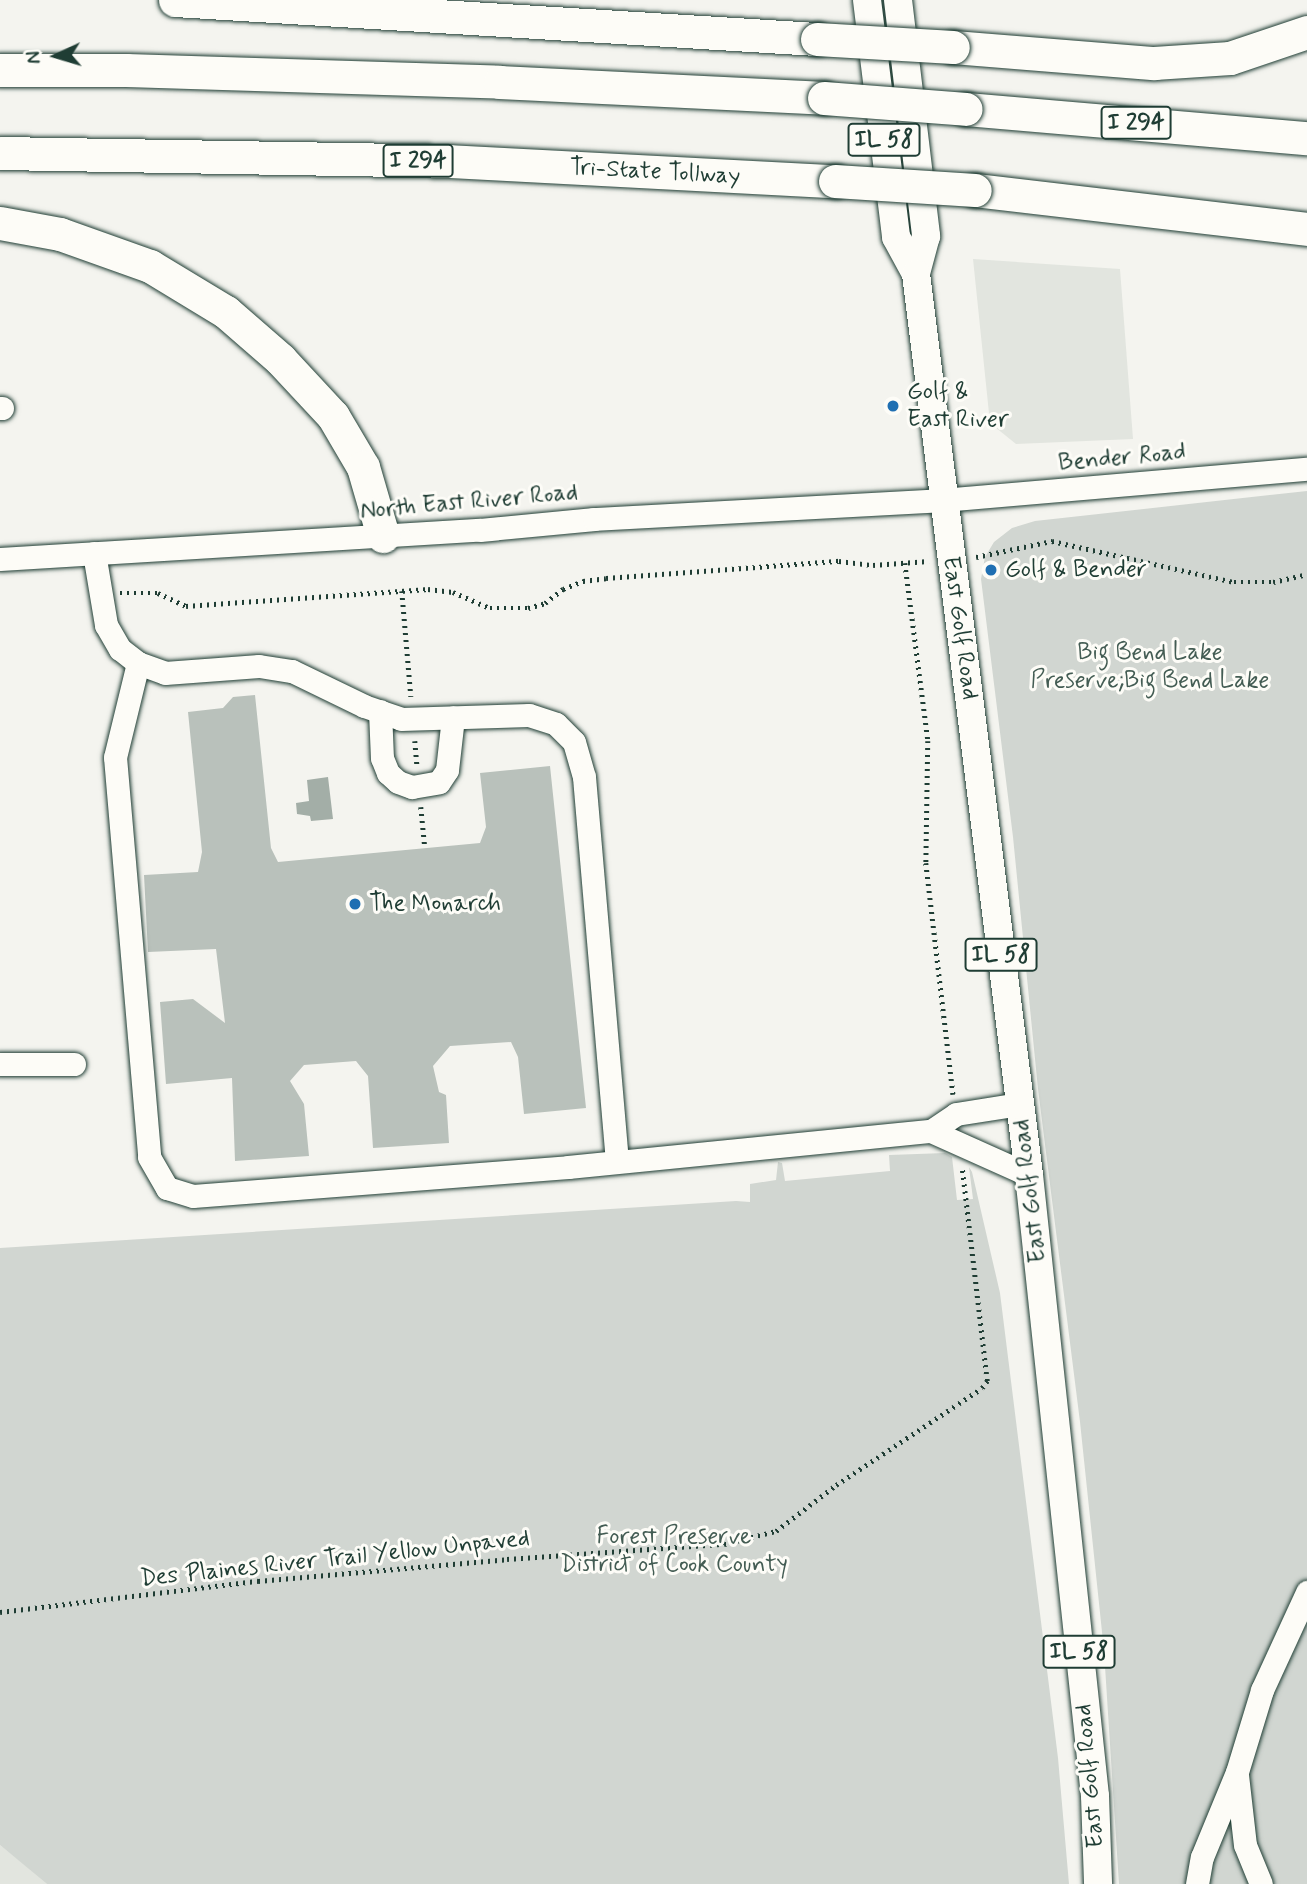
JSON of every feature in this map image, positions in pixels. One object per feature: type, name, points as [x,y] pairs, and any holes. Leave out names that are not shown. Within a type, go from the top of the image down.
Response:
[{"type":"highway","points":[[175,0],[953,47],[1154,63],[1230,58],[1307,32]]},
{"type":"highway","name":"I 294","points":[[0,70],[126,70],[486,81],[824,99],[1307,138]]},
{"type":"highway","name":"Tri-State Tollway","points":[[0,153],[448,162],[835,181],[975,190],[1307,229]]},
{"type":"highway","points":[[0,223],[60,234],[150,266],[226,312],[280,359],[333,416],[363,467],[383,536]]},
{"type":"main road","name":"IL 58","points":[[867,0],[896,237],[916,274]]},
{"type":"main road","name":"IL 58","points":[[898,0],[926,236],[916,274],[942,500]]},
{"type":"main road","name":"East Golf Road","points":[[942,500],[1029,1175],[1095,1796],[1098,1884]]},
{"type":"street","name":"Bender Road","points":[[942,500],[1307,469]]},
{"type":"street","name":"North East River Road","points":[[0,559],[383,536],[594,519],[942,500]]},
{"type":"street","points":[[94,553],[106,625],[120,649],[138,663],[165,673],[258,666],[292,671],[401,719],[529,715],[556,724],[575,742],[584,777],[617,1160]]},
{"type":"street","points":[[138,663],[114,757],[149,1157],[167,1188],[193,1196],[568,1167],[617,1160],[931,1131],[956,1114],[1020,1104]]},
{"type":"street","points":[[380,711],[382,758],[388,773],[398,782],[412,787],[439,782],[447,771],[453,717]]},
{"type":"street","points":[[0,1064],[74,1064]]},
{"type":"street","points":[[931,1131],[1029,1175]]},
{"type":"street","points":[[1197,1884],[1202,1857],[1237,1772],[1262,1690],[1307,1592]]},
{"type":"street","points":[[1237,1772],[1245,1845],[1261,1884]]},
{"type":"path","points":[[985,556],[1052,541],[1234,582],[1273,582],[1307,574]]},
{"type":"path","points":[[131,593],[158,593],[186,606],[428,589],[453,592],[489,608],[519,609],[545,603],[563,589],[583,581],[606,578],[839,561],[873,565],[905,563],[928,741],[926,863],[953,1091]]},
{"type":"path","name":"Des Plaines River Trail Yellow Unpaved","points":[[0,1612],[258,1581],[507,1559],[724,1545],[776,1531],[836,1485],[982,1388],[987,1381],[961,1158]]},
{"type":"shaded area","points":[[973,259],[1120,269],[1133,439],[1016,444],[990,423]]},
{"type":"shaded area","points":[[328,777],[333,819],[311,821],[310,816],[297,814],[296,803],[309,801],[307,780]]},
{"type":"shaded area","points":[[0,1845],[20,1861],[47,1884],[0,1884]]},
{"type":"green space","name":"Big Bend Lake Preserve;Big Bend Lake","points":[[1307,491],[1307,1884],[1119,1884],[1104,1651],[1080,1422],[1038,1089],[1013,837],[981,579],[985,557],[994,542],[1012,528],[1035,521]]},
{"type":"green space","name":"Forest Preserve District of Cook County","points":[[945,1153],[952,1157],[957,1200],[973,1199],[969,1167],[972,1172],[1000,1293],[1058,1758],[1069,1884],[47,1884],[0,1845],[0,1248],[750,1202],[750,1184],[776,1180],[778,1162],[782,1163],[785,1181],[890,1171],[889,1155]]},
{"type":"building","name":"The Monarch","points":[[255,695],[271,848],[278,862],[480,843],[486,827],[480,773],[550,766],[586,1108],[524,1114],[518,1057],[511,1042],[450,1046],[433,1066],[439,1092],[446,1095],[449,1143],[373,1148],[368,1076],[356,1061],[304,1065],[290,1081],[304,1104],[309,1156],[235,1161],[232,1078],[166,1084],[160,1002],[193,999],[225,1023],[216,949],[148,952],[144,875],[198,872],[202,852],[188,712],[223,708],[233,697]]},
{"type":"place","name":"Golf & East River","points":[[893,406]]},
{"type":"place","name":"Golf & Bender","points":[[991,570]]},
{"type":"place","name":"The Monarch","points":[[355,904]]}]
